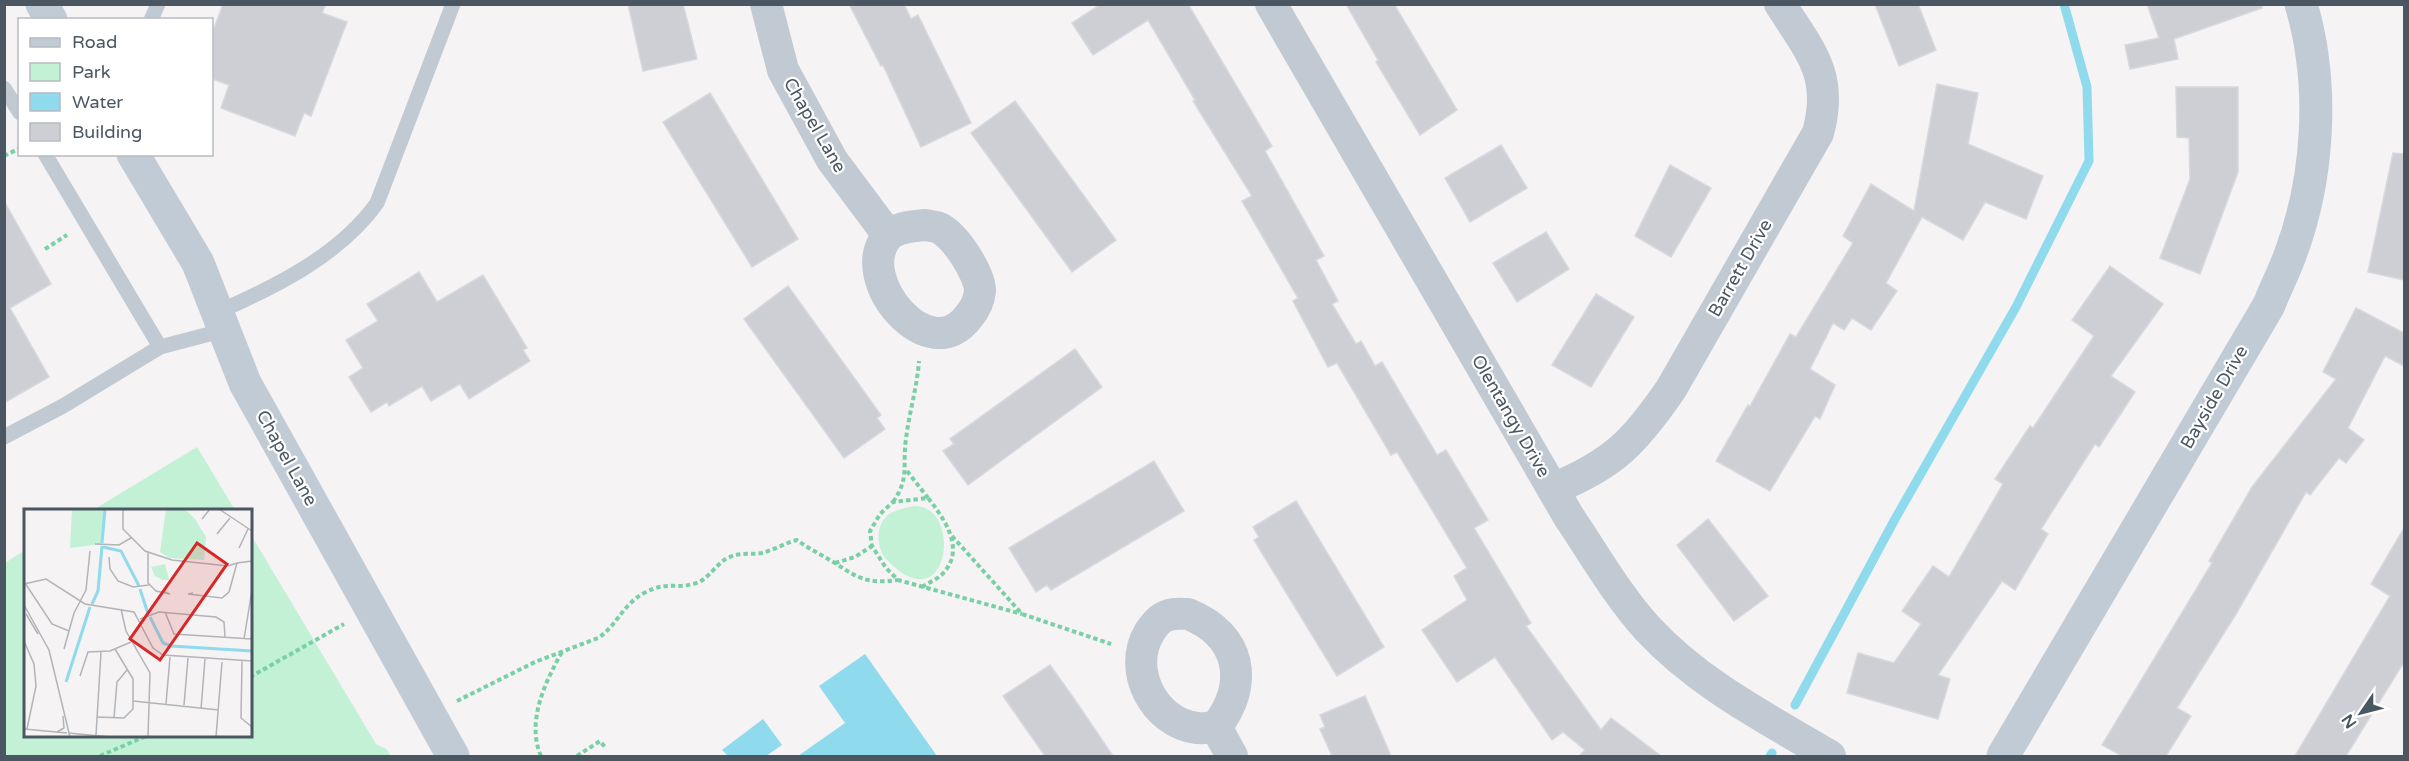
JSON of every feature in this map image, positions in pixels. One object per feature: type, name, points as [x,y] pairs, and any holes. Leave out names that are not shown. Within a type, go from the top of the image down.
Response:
[{"type":"street","points":[[42,4],[50,18]]},
{"type":"street","name":"Chapel Lane","points":[[766,4],[783,70],[832,160],[888,235]]},
{"type":"street","name":"Olentangy Drive","points":[[1271,4],[1553,489],[1617,589],[1647,628],[1682,662],[1721,692],[1830,756]]},
{"type":"street","name":"Barrett Drive","points":[[1553,489],[1585,476],[1614,458],[1626,448],[1657,409],[1818,133],[1824,111],[1824,88],[1820,72],[1780,4]]},
{"type":"street","name":"Bayside Drive","points":[[2004,756],[2269,305],[2289,258],[2304,208],[2313,158],[2316,117],[2312,63],[2301,4]]},
{"type":"street","name":"Chapel Lane","points":[[134,156],[198,263],[245,383],[453,756]]},
{"type":"street","points":[[925,225],[940,228],[956,243],[976,273],[980,292],[976,308],[966,321],[952,330],[939,333],[922,330],[903,317],[888,296],[879,274],[879,252],[888,235],[908,226],[925,225]]},
{"type":"street","points":[[1188,614],[1206,621],[1222,636],[1232,656],[1237,675],[1232,703],[1216,727],[1197,728],[1178,722],[1162,712],[1147,690],[1140,671],[1140,653],[1155,623],[1169,615],[1188,614]]},
{"type":"street","points":[[1216,727],[1232,756]]},
{"type":"lane","points":[[152,18],[158,4]]},
{"type":"lane","points":[[4,437],[63,406],[160,347],[221,321],[254,296],[339,243],[364,221],[377,203],[453,4]]},
{"type":"lane","points":[[4,88],[18,110]]},
{"type":"lane","points":[[46,156],[160,347]]},
{"type":"path","points":[[4,156],[18,149]]},
{"type":"path","points":[[898,580],[882,563],[872,546],[870,531],[880,514],[893,502],[902,489],[906,471],[905,441],[918,381],[922,330]]},
{"type":"path","points":[[906,471],[942,515],[952,536],[1022,614]]},
{"type":"path","points":[[893,502],[927,498]]},
{"type":"path","points":[[922,587],[947,570],[952,553],[952,536]]},
{"type":"path","points":[[430,716],[535,662],[607,632],[628,603],[645,593],[662,585],[695,584],[712,574],[729,557],[746,553],[761,553],[797,540],[835,563],[848,574],[862,580],[881,582],[898,580],[1022,614],[1140,653]]},
{"type":"path","points":[[835,563],[855,557],[872,546]]},
{"type":"path","points":[[252,675],[370,609]]},
{"type":"path","points":[[541,756],[535,731],[539,706],[545,684],[562,651]]},
{"type":"path","points":[[100,756],[142,737]]},
{"type":"path","points":[[577,756],[600,741],[605,747]]},
{"type":"green space","points":[[197,447],[234,509],[95,509]]},
{"type":"green space","points":[[914,506],[927,509],[937,518],[943,532],[944,548],[941,563],[933,574],[922,579],[906,575],[887,560],[879,543],[879,531],[888,515]]},
{"type":"green space","points":[[252,537],[376,744],[386,749],[391,756],[5,756],[5,563],[24,551],[24,737],[252,737]]},
{"type":"water","points":[[865,654],[937,756],[798,756],[845,723],[819,686]]},
{"type":"water","points":[[763,719],[782,745],[766,756],[728,756],[722,750]]},
{"type":"building","points":[[223,4],[326,4],[322,13],[347,22],[311,116],[304,113],[295,136],[221,108],[229,85],[213,79],[213,31]]},
{"type":"building","points":[[628,4],[683,4],[697,59],[643,71]]},
{"type":"building","points":[[849,4],[904,4],[911,19],[918,15],[971,123],[921,147],[883,65],[881,66]]},
{"type":"building","points":[[1101,4],[1188,4],[1272,146],[1265,151],[1324,256],[1316,260],[1338,301],[1332,304],[1356,344],[1361,341],[1375,366],[1382,362],[1437,455],[1446,450],[1488,520],[1474,528],[1531,623],[1526,626],[1601,730],[1611,718],[1661,756],[1579,756],[1585,750],[1563,732],[1552,740],[1495,657],[1457,682],[1422,630],[1467,600],[1454,576],[1467,568],[1397,452],[1391,455],[1337,363],[1328,367],[1293,301],[1298,298],[1242,201],[1252,196],[1193,101],[1195,100],[1148,20],[1093,55],[1072,23]]},
{"type":"building","points":[[1346,4],[1394,4],[1457,110],[1420,135],[1376,62],[1378,60]]},
{"type":"building","points":[[1875,4],[1918,4],[1936,50],[1899,66]]},
{"type":"building","points":[[2147,4],[2262,4],[2262,8],[2174,39],[2178,59],[2130,69],[2125,45],[2159,38]]},
{"type":"building","points":[[1937,84],[1978,93],[1968,144],[2043,176],[2026,219],[1985,202],[1963,240],[1922,217],[1886,283],[1897,291],[1871,330],[1852,318],[1844,330],[1833,323],[1810,369],[1835,385],[1820,419],[1815,416],[1770,491],[1716,461],[1790,334],[1796,337],[1853,243],[1843,236],[1871,184],[1914,211]]},
{"type":"building","points":[[2176,87],[2238,87],[2238,172],[2200,274],[2160,258],[2190,179],[2189,138],[2177,137]]},
{"type":"building","points":[[710,93],[798,239],[752,267],[663,122]]},
{"type":"building","points":[[1015,101],[1116,240],[1072,272],[971,133]]},
{"type":"building","points":[[1501,145],[1527,188],[1470,222],[1445,178]]},
{"type":"building","points":[[2393,153],[2404,154],[2404,280],[2368,272]]},
{"type":"building","points":[[1670,165],[1711,188],[1671,257],[1635,236]]},
{"type":"building","points":[[4,201],[51,284],[10,308],[49,377],[4,403]]},
{"type":"building","points":[[1546,232],[1569,269],[1517,302],[1493,263]]},
{"type":"building","points":[[2110,266],[2163,304],[2111,376],[2135,392],[2099,447],[2095,444],[2041,529],[2048,534],[2015,590],[2002,581],[1938,675],[1950,679],[1938,719],[1847,693],[1858,653],[1894,663],[1921,624],[1902,611],[1933,566],[1949,577],[2003,484],[1995,479],[2030,426],[2033,428],[2094,336],[2072,320]]},
{"type":"building","points":[[419,272],[437,302],[483,275],[527,348],[523,350],[530,361],[469,399],[460,384],[431,401],[422,386],[389,406],[387,402],[371,412],[349,377],[363,368],[346,340],[378,321],[367,304]]},
{"type":"building","points":[[788,286],[881,415],[877,418],[885,429],[844,458],[744,319]]},
{"type":"building","points":[[1596,294],[1634,317],[1591,387],[1552,365]]},
{"type":"building","points":[[2356,308],[2404,333],[2404,366],[2385,356],[2348,428],[2364,440],[2346,463],[2339,458],[2310,495],[2306,492],[2236,614],[2177,708],[2191,716],[2166,756],[2122,756],[2102,745],[2212,563],[2209,561],[2252,487],[2336,379],[2323,372]]},
{"type":"building","points":[[1075,349],[1102,387],[968,485],[943,451],[954,444],[950,439]]},
{"type":"building","points":[[1154,461],[1184,511],[1051,590],[1047,585],[1036,592],[1009,548]]},
{"type":"building","points":[[1296,501],[1384,647],[1337,676],[1254,540],[1259,537],[1253,527]]},
{"type":"building","points":[[1708,519],[1768,596],[1734,621],[1677,545]]},
{"type":"building","points":[[2404,528],[2404,662],[2346,756],[2295,756],[2390,596],[2371,584]]},
{"type":"building","points":[[1050,665],[1113,756],[1045,756],[1003,696]]},
{"type":"building","points":[[1365,696],[1391,756],[1332,756],[1320,729],[1325,727],[1320,715]]},
{"type":"waterway","points":[[1795,705],[1895,519],[2016,307],[2089,161],[2087,87],[2064,4]]}]
